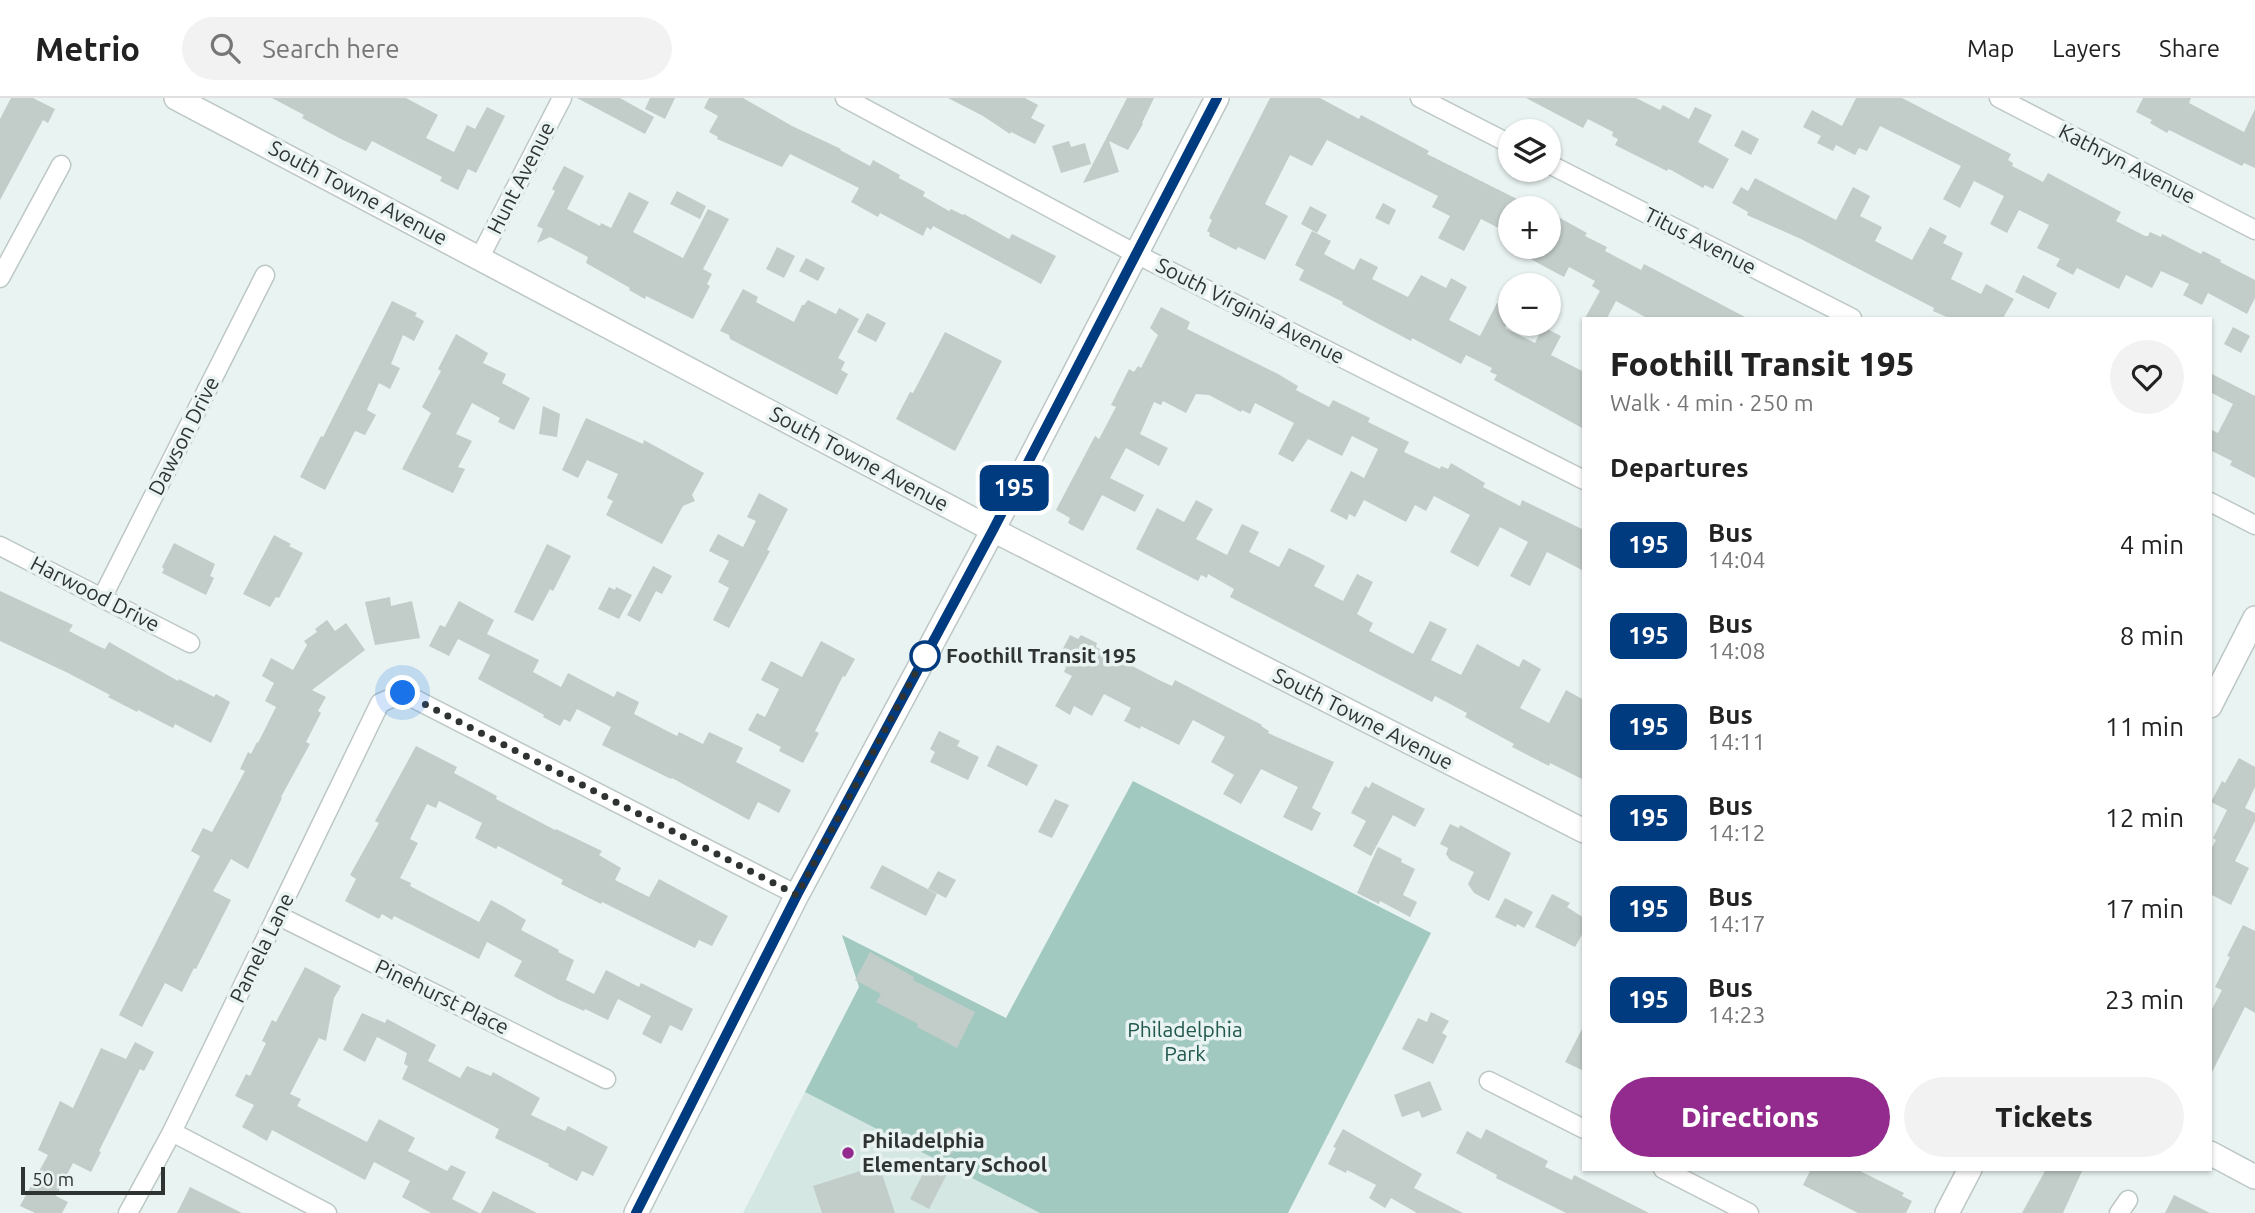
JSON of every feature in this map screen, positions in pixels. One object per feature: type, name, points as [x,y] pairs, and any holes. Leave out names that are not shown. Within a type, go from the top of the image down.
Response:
[{"type":"street","name":"South Towne Avenue","points":[[176,98],[993,530],[1582,830]]},
{"type":"street","name":"Hunt Avenue","points":[[480,257],[562,98]]},
{"type":"street","name":"South Virginia Avenue","points":[[845,98],[1136,254],[1582,479]]},
{"type":"street","points":[[636,1213],[797,895],[993,530],[1217,98]]},
{"type":"street","points":[[1420,98],[1498,138]]},
{"type":"street","name":"Kathryn Avenue","points":[[1999,98],[2255,230]]},
{"type":"street","points":[[0,278],[61,165]]},
{"type":"street","name":"Titus Avenue","points":[[1561,170],[1850,317]]},
{"type":"street","name":"Dawson Drive","points":[[102,598],[265,275]]},
{"type":"street","points":[[2212,503],[2255,525]]},
{"type":"street","name":"Harwood Drive","points":[[0,546],[190,643]]},
{"type":"street","points":[[2212,701],[2255,618]]},
{"type":"street","name":"Pamela Lane","points":[[128,1213],[172,1132],[380,703],[403,693],[797,895]]},
{"type":"street","name":"Pinehurst Place","points":[[278,915],[606,1079]]},
{"type":"street","points":[[1489,1081],[1582,1128]]},
{"type":"street","points":[[172,1132],[327,1213]]},
{"type":"street","points":[[2212,1154],[2255,1177]]},
{"type":"street","points":[[1666,1171],[1749,1213]]},
{"type":"street","points":[[1947,1213],[1969,1171]]},
{"type":"shaded area","name":"Philadelphia Elementary School","points":[[805,1092],[1040,1213],[743,1213]]},
{"type":"green space","name":"Philadelphia Park","points":[[1133,781],[1431,933],[1288,1213],[1040,1213],[805,1092],[859,987],[842,935],[1006,1018]]},
{"type":"building","points":[[11,98],[33,98],[55,109],[48,123],[43,120],[0,200],[0,119]]},
{"type":"building","points":[[272,98],[406,98],[438,115],[426,138],[454,152],[467,125],[475,129],[487,107],[505,116],[476,173],[468,169],[458,190],[440,181],[442,177],[372,141],[366,151],[339,138]]},
{"type":"building","points":[[577,98],[620,98],[654,117],[645,134]]},
{"type":"building","points":[[650,98],[675,98],[665,119],[645,109]]},
{"type":"building","points":[[709,98],[743,98],[870,166],[873,160],[900,175],[899,178],[925,192],[923,196],[949,211],[951,209],[964,214],[1009,239],[1012,234],[1056,256],[1041,284],[933,226],[931,230],[927,227],[923,236],[880,213],[878,217],[851,202],[859,188],[790,154],[782,167],[717,139],[718,137],[709,132],[718,116],[704,108]]},
{"type":"building","points":[[948,98],[1025,98],[1038,105],[1031,118],[1045,125],[1035,144],[1011,132],[1010,134]]},
{"type":"building","points":[[1127,98],[1154,98],[1128,150],[1109,141],[1119,172],[1083,183]]},
{"type":"building","points":[[1270,98],[1320,98],[1359,119],[1361,115],[1429,151],[1427,154],[1511,196],[1498,196],[1498,228],[1481,219],[1464,251],[1438,238],[1450,216],[1432,207],[1438,196],[1327,140],[1312,166],[1290,155],[1265,204],[1288,216],[1265,260],[1238,247],[1236,250],[1209,236],[1207,231],[1212,220],[1209,218]]},
{"type":"building","points":[[1526,98],[1636,98],[1660,110],[1663,105],[1689,119],[1695,107],[1712,115],[1698,142],[1729,159],[1713,189],[1705,185],[1703,188],[1671,170],[1667,171],[1615,145],[1618,139],[1612,136],[1613,132],[1588,119],[1583,128]]},
{"type":"building","points":[[1856,98],[1902,98],[2011,154],[2008,160],[2013,163],[2012,166],[2043,182],[2048,173],[2121,212],[2116,221],[2145,236],[2150,232],[2161,237],[2162,234],[2201,254],[2203,251],[2221,260],[2220,262],[2255,280],[2255,298],[2247,314],[2208,293],[2202,305],[2183,295],[2189,284],[2161,271],[2152,288],[2126,275],[2119,289],[2077,268],[2073,275],[2056,266],[2060,259],[2037,248],[2049,225],[2019,210],[2007,233],[1990,224],[2004,196],[1974,181],[1960,208],[1943,199],[1961,166],[1880,126],[1867,151],[1859,148],[1855,155],[1836,145],[1833,151],[1817,143],[1821,136],[1803,127],[1812,110],[1842,126]]},
{"type":"building","points":[[2143,98],[2191,98],[2189,103],[2244,132],[2255,109],[2255,168],[2244,163],[2242,166],[2150,123],[2152,120],[2136,112]]},
{"type":"building","points":[[1742,130],[1759,139],[1751,155],[1734,146]]},
{"type":"building","points":[[1069,141],[1071,147],[1085,143],[1091,164],[1061,173],[1052,146]]},
{"type":"building","points":[[564,166],[584,176],[567,209],[600,226],[601,223],[611,228],[629,192],[649,202],[633,232],[683,258],[708,209],[729,219],[703,269],[712,274],[707,284],[710,286],[693,319],[629,290],[630,288],[586,263],[588,257],[550,237],[537,243],[543,229],[537,226]]},
{"type":"building","points":[[1755,178],[1836,220],[1853,187],[1870,196],[1860,216],[1882,227],[1875,241],[1912,260],[1930,227],[1947,236],[1943,243],[1963,253],[1951,279],[1981,294],[1986,284],[2014,299],[2004,317],[1947,317],[1801,239],[1747,215],[1748,212],[1732,203],[1741,187],[1748,191]]},
{"type":"building","points":[[677,191],[706,206],[700,219],[670,204]]},
{"type":"building","points":[[1383,203],[1396,210],[1389,225],[1375,218]]},
{"type":"building","points":[[1310,206],[1327,215],[1317,233],[1301,224]]},
{"type":"building","points":[[1561,219],[1587,233],[1585,236],[1607,247],[1605,251],[1641,270],[1644,264],[1745,317],[1645,317],[1616,301],[1608,317],[1586,317],[1600,291],[1592,286],[1595,281],[1569,267],[1564,277],[1561,273],[1530,259],[1561,259]]},
{"type":"building","points":[[1312,231],[1331,241],[1324,254],[1354,270],[1360,258],[1378,267],[1372,279],[1408,297],[1421,275],[1446,288],[1451,278],[1467,287],[1449,320],[1480,336],[1497,303],[1498,336],[1521,336],[1535,343],[1538,336],[1561,336],[1551,355],[1582,371],[1582,428],[1494,380],[1497,375],[1490,372],[1492,368],[1466,355],[1461,364],[1412,338],[1411,341],[1299,280],[1304,270],[1295,265]]},
{"type":"building","points":[[777,247],[795,256],[784,278],[766,269]]},
{"type":"building","points":[[806,258],[825,268],[818,281],[799,271]]},
{"type":"building","points":[[2023,275],[2057,293],[2049,309],[2015,292]]},
{"type":"building","points":[[743,289],[758,297],[756,302],[794,322],[802,305],[808,300],[836,314],[839,308],[859,319],[838,358],[845,362],[841,370],[848,374],[837,395],[730,339],[729,335],[720,331]]},
{"type":"building","points":[[392,301],[417,313],[415,316],[424,321],[414,341],[403,335],[391,364],[400,368],[390,389],[379,383],[367,410],[376,415],[365,435],[355,431],[325,490],[300,477]]},
{"type":"building","points":[[1161,307],[1190,322],[1187,329],[1278,374],[1298,386],[1296,390],[1329,407],[1333,400],[1370,418],[1368,422],[1409,442],[1404,452],[1440,469],[1441,466],[1448,469],[1451,463],[1485,483],[1483,487],[1520,506],[1522,500],[1582,529],[1582,570],[1547,552],[1530,586],[1510,576],[1528,542],[1500,527],[1478,567],[1450,552],[1470,515],[1434,496],[1426,511],[1415,505],[1406,522],[1364,500],[1355,517],[1349,514],[1347,520],[1330,511],[1351,471],[1364,478],[1378,449],[1352,436],[1342,456],[1308,439],[1293,462],[1278,454],[1294,423],[1255,403],[1250,414],[1209,395],[1196,394],[1186,413],[1163,401],[1161,405],[1154,402],[1140,434],[1168,448],[1159,466],[1126,448],[1110,478],[1144,495],[1135,512],[1102,495],[1083,531],[1068,523],[1070,518],[1056,510],[1095,436],[1099,439],[1116,407],[1111,405],[1129,369],[1134,372],[1138,366],[1141,368],[1158,335],[1150,328]]},
{"type":"building","points":[[867,313],[886,323],[876,342],[857,332]]},
{"type":"building","points":[[2233,327],[2250,336],[2241,353],[2224,344]]},
{"type":"building","points":[[945,332],[1002,361],[955,451],[896,419]]},
{"type":"building","points":[[456,334],[488,353],[483,363],[506,374],[502,383],[530,398],[514,430],[498,422],[500,418],[472,403],[456,434],[472,441],[458,467],[465,469],[453,493],[402,469],[431,413],[422,407]]},
{"type":"building","points":[[2212,374],[2255,396],[2255,478],[2230,465],[2232,461],[2212,451],[2212,430],[2218,433],[2233,404],[2212,393]]},
{"type":"building","points":[[543,406],[560,414],[557,437],[539,434]]},
{"type":"building","points":[[586,418],[643,444],[644,440],[704,473],[692,495],[695,501],[683,506],[662,544],[606,515],[613,501],[607,498],[618,474],[587,460],[578,478],[562,470]]},
{"type":"building","points":[[759,493],[788,509],[767,550],[770,551],[729,628],[713,620],[729,588],[718,582],[729,561],[709,551],[718,534],[743,547],[756,521],[747,517]]},
{"type":"building","points":[[1196,500],[1213,509],[1196,539],[1227,555],[1242,524],[1259,532],[1249,552],[1279,567],[1289,548],[1310,558],[1325,566],[1314,586],[1343,601],[1357,574],[1373,582],[1357,614],[1373,623],[1369,631],[1413,654],[1430,621],[1447,629],[1431,660],[1461,675],[1477,644],[1519,667],[1523,659],[1541,669],[1520,708],[1549,723],[1566,690],[1582,699],[1582,779],[1512,747],[1514,744],[1465,717],[1467,713],[1435,696],[1432,702],[1230,597],[1234,589],[1208,574],[1207,578],[1201,575],[1198,581],[1136,549],[1157,508],[1184,522]]},
{"type":"building","points":[[274,535],[303,553],[279,598],[276,597],[270,607],[243,594]]},
{"type":"building","points":[[174,543],[215,564],[210,576],[214,578],[206,595],[162,573],[162,567]]},
{"type":"building","points":[[547,544],[571,556],[553,591],[550,589],[533,621],[514,612]]},
{"type":"building","points":[[653,566],[672,576],[662,594],[656,591],[640,622],[627,615]]},
{"type":"building","points":[[609,587],[615,590],[616,587],[632,595],[619,619],[598,609]]},
{"type":"building","points":[[0,591],[73,625],[69,631],[100,647],[105,649],[109,642],[178,681],[179,679],[230,702],[211,743],[175,724],[173,728],[138,710],[137,712],[68,673],[0,641]]},
{"type":"building","points":[[390,597],[391,606],[412,601],[420,638],[375,645],[365,602]]},
{"type":"building","points":[[459,601],[494,620],[487,634],[539,660],[533,672],[561,687],[568,673],[614,697],[617,691],[639,702],[634,714],[677,736],[679,732],[703,744],[709,732],[743,748],[736,762],[791,790],[779,813],[758,802],[749,820],[672,778],[602,745],[611,727],[577,709],[570,722],[564,719],[560,726],[478,679],[490,655],[458,639],[449,656],[429,646],[440,625],[445,627]]},
{"type":"building","points":[[327,620],[335,631],[346,623],[365,650],[312,690],[326,697],[306,742],[310,744],[281,797],[248,869],[231,859],[213,891],[231,900],[196,969],[194,968],[182,992],[165,983],[142,1027],[119,1015],[200,856],[191,851],[203,828],[212,832],[245,771],[240,769],[248,752],[251,754],[258,743],[276,707],[265,701],[274,683],[262,676],[271,658],[293,670],[307,645],[304,641],[317,632],[315,629]]},
{"type":"building","points":[[1070,635],[1078,639],[1081,635],[1097,643],[1096,647],[1172,686],[1175,680],[1262,725],[1268,733],[1334,762],[1312,808],[1321,813],[1312,831],[1283,817],[1298,787],[1261,769],[1241,804],[1223,794],[1234,775],[1211,762],[1225,737],[1193,720],[1179,745],[1141,726],[1140,729],[1124,721],[1131,708],[1104,694],[1092,716],[1074,706],[1070,715],[1055,706],[1072,676],[1064,672],[1066,667],[1056,662]]},
{"type":"building","points":[[821,641],[855,659],[845,677],[843,676],[815,731],[819,733],[803,763],[779,751],[781,747],[748,730],[757,713],[765,717],[779,689],[761,680],[771,661],[802,677]]},
{"type":"building","points":[[939,731],[960,741],[957,746],[979,757],[968,780],[930,762],[935,752],[930,749]]},
{"type":"building","points":[[997,745],[1038,765],[1027,786],[987,766]]},
{"type":"building","points":[[416,746],[457,767],[454,773],[497,796],[496,799],[602,851],[599,855],[621,868],[615,880],[649,897],[659,879],[728,916],[712,946],[699,940],[695,948],[561,884],[563,880],[498,846],[496,849],[475,838],[482,823],[439,801],[436,808],[427,804],[410,839],[418,843],[400,878],[411,883],[410,886],[479,922],[491,900],[526,920],[521,930],[574,960],[566,980],[594,994],[606,970],[639,987],[641,983],[693,1009],[682,1031],[670,1025],[661,1044],[642,1034],[651,1016],[618,999],[608,1020],[557,999],[514,976],[522,961],[487,942],[479,959],[394,916],[392,920],[382,914],[379,919],[345,901],[356,879],[350,875],[379,823],[375,821]]},
{"type":"building","points":[[2239,758],[2255,767],[2255,787],[2245,808],[2255,813],[2255,821],[2235,861],[2249,868],[2231,905],[2212,895],[2212,847],[2216,840],[2213,838],[2227,810],[2212,800],[2222,781],[2225,783]]},
{"type":"building","points":[[1372,782],[1425,809],[1415,827],[1393,815],[1371,856],[1353,846],[1366,821],[1351,813],[1365,786],[1369,788]]},
{"type":"building","points":[[1055,799],[1069,805],[1052,838],[1038,832]]},
{"type":"building","points":[[1450,824],[1459,828],[1460,825],[1511,853],[1489,901],[1474,893],[1468,884],[1474,872],[1450,860],[1446,854],[1448,848],[1440,844]]},
{"type":"building","points":[[1378,847],[1415,869],[1403,895],[1417,902],[1410,917],[1380,901],[1379,904],[1357,893]]},
{"type":"building","points":[[882,865],[937,894],[926,916],[870,888]]},
{"type":"building","points":[[938,871],[956,880],[946,898],[928,889]]},
{"type":"building","points":[[1552,894],[1570,903],[1567,907],[1582,917],[1582,935],[1575,947],[1535,927]]},
{"type":"building","points":[[1505,898],[1533,912],[1524,928],[1495,917]]},
{"type":"building","points":[[2243,925],[2255,931],[2255,1013],[2245,1007],[2212,1072],[2212,1009],[2222,990],[2215,987],[2230,957],[2227,956]]},
{"type":"building","points":[[870,952],[914,977],[913,980],[975,1012],[957,1048],[876,1002],[881,994],[855,980]]},
{"type":"building","points":[[305,967],[341,986],[334,998],[326,1041],[319,1038],[290,1094],[301,1099],[297,1106],[367,1142],[379,1119],[415,1138],[408,1151],[447,1171],[451,1165],[466,1172],[452,1199],[479,1213],[431,1213],[402,1197],[410,1181],[374,1162],[365,1180],[272,1130],[267,1141],[242,1127],[254,1105],[235,1096],[246,1074],[250,1076],[266,1043],[262,1041],[272,1020],[276,1022]]},
{"type":"building","points":[[1431,1012],[1449,1021],[1442,1033],[1447,1036],[1433,1064],[1402,1049],[1418,1018],[1427,1022]]},
{"type":"building","points":[[362,1013],[385,1023],[387,1019],[436,1045],[428,1061],[460,1078],[467,1066],[491,1076],[493,1072],[540,1098],[531,1115],[565,1131],[568,1126],[608,1147],[593,1176],[582,1171],[577,1181],[495,1138],[499,1129],[402,1079],[408,1066],[404,1064],[407,1053],[377,1037],[365,1062],[343,1050]]},
{"type":"building","points":[[1582,1029],[1582,1070],[1565,1062]]},
{"type":"building","points":[[135,1042],[154,1052],[144,1071],[140,1069],[91,1172],[73,1163],[56,1196],[68,1202],[62,1213],[35,1213],[20,1206],[48,1155],[38,1150],[60,1101],[73,1108],[101,1048],[126,1059]]},
{"type":"building","points":[[1430,1081],[1442,1110],[1422,1118],[1419,1111],[1402,1117],[1394,1095]]},
{"type":"building","points":[[959,1127],[969,1133],[967,1143],[948,1156],[948,1132]]},
{"type":"building","points":[[1343,1129],[1422,1174],[1414,1188],[1463,1213],[1417,1213],[1391,1198],[1385,1208],[1369,1198],[1376,1185],[1347,1170],[1346,1173],[1328,1164],[1336,1148],[1333,1147]]},
{"type":"building","points":[[1486,1129],[1548,1161],[1545,1167],[1572,1180],[1574,1175],[1649,1213],[1566,1213],[1496,1178],[1497,1175],[1456,1153],[1467,1131],[1481,1139]]},
{"type":"building","points":[[929,1162],[948,1172],[929,1209],[910,1199]]},
{"type":"building","points":[[879,1165],[895,1213],[822,1213],[813,1186]]},
{"type":"building","points":[[1810,1171],[1860,1171],[1904,1193],[1902,1196],[1912,1201],[1906,1213],[1858,1213],[1803,1185]]},
{"type":"building","points":[[2045,1171],[2082,1171],[2063,1213],[2022,1213]]},
{"type":"building","points":[[190,1187],[242,1213],[177,1213]]},
{"type":"building","points":[[493,1191],[537,1213],[481,1213]]},
{"type":"building","points":[[2174,1195],[2210,1213],[2165,1213]]},
{"type":"bus line","name":"195","points":[[636,1213],[797,895],[993,530],[1217,98]]},
{"type":"place","name":"Foothill Transit 195","points":[[925,656]]},
{"type":"place","name":"Philadelphia Elementary School","points":[[848,1153]]},
{"type":"route","points":[[403,693],[797,895],[927,651],[925,656]]}]
